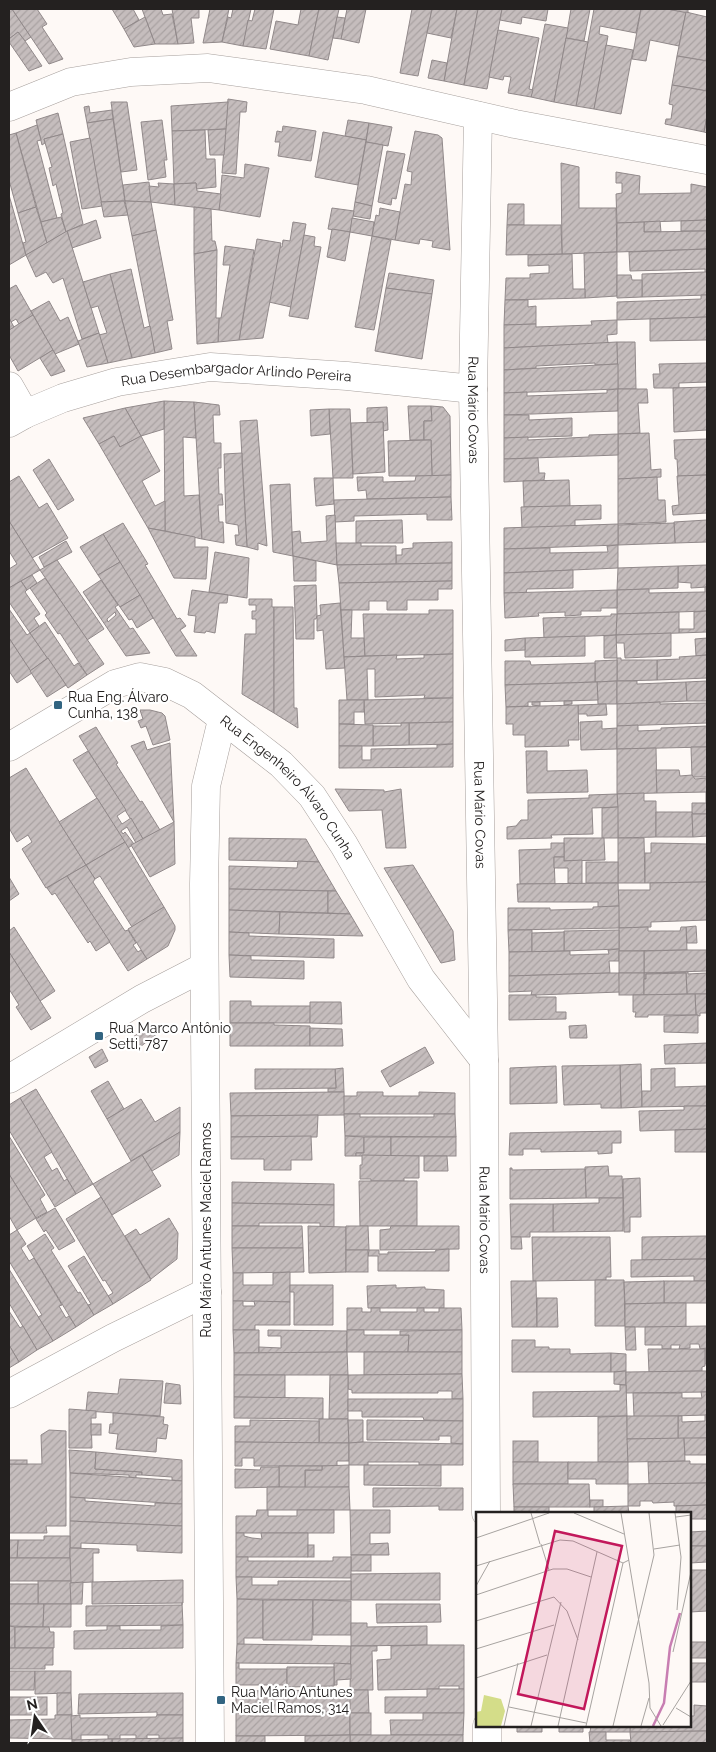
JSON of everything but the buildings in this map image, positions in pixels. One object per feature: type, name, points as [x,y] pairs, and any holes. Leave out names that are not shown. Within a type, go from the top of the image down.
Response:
[{"type":"street","points":[[9,107],[71,82],[131,72],[208,68],[366,90],[478,116],[707,160]]},
{"type":"street","name":"Rua Mário Covas","points":[[478,116],[473,389],[484,1060],[486,1512]]},
{"type":"street","name":"Rua Desembargador Arlindo Pereira","points":[[17,419],[63,398],[117,382],[210,367],[347,376],[473,389]]},
{"type":"street","points":[[9,386],[17,419]]},
{"type":"street","name":"Rua Engenheiro Álvaro Cunha","points":[[9,748],[115,684],[140,677],[165,682],[192,695],[281,764],[312,796],[344,845],[421,979],[484,1060]]},
{"type":"street","name":"Rua Mário Antunes Maciel Ramos","points":[[210,1743],[204,967],[206,786],[222,720]]},
{"type":"street","points":[[9,1079],[142,999],[204,967]]},
{"type":"street","points":[[9,1394],[113,1338],[207,1292]]},
{"type":"street","points":[[487,1727],[487,1743]]},
{"type":"place","name":"Rua Eng. Álvaro Cunha, 138","points":[[58,705]]},
{"type":"place","name":"Rua Marco Antônio Setti, 787","points":[[99,1036]]},
{"type":"place","name":"Rua Mário Antunes Maciel Ramos, 314","points":[[221,1700]]}]
